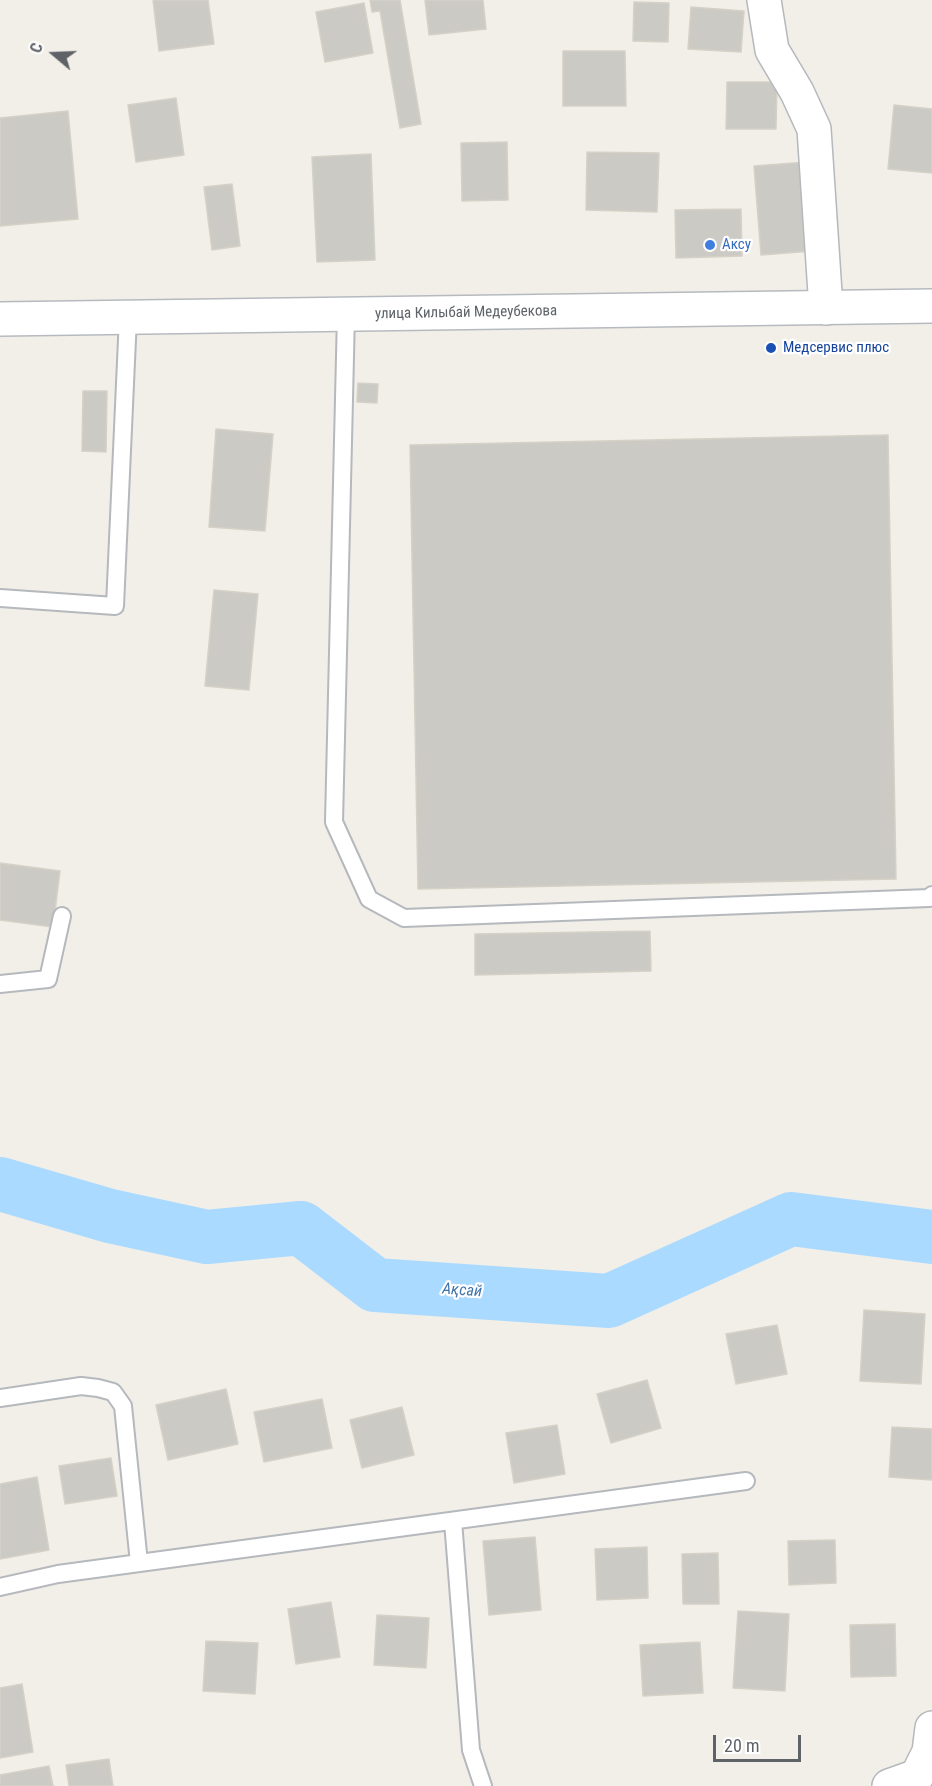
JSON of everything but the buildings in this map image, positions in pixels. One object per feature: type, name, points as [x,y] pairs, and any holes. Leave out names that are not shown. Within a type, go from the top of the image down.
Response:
[{"type":"main road","points":[[764,0],[772,50],[797,92],[814,129],[826,308]]},
{"type":"main road","name":"улица Килыбай Медеубекова","points":[[0,319],[932,306]]},
{"type":"main road","points":[[889,1786],[917,1776],[929,1752],[932,1728]]},
{"type":"lane","points":[[346,314],[334,822],[369,899],[404,918],[929,898],[932,895]]},
{"type":"lane","points":[[0,598],[115,606],[128,317]]},
{"type":"lane","points":[[0,984],[48,979],[62,916]]},
{"type":"lane","points":[[0,1398],[81,1386],[113,1392],[123,1406],[139,1563]]},
{"type":"lane","points":[[0,1587],[58,1574],[746,1481]]},
{"type":"lane","points":[[453,1521],[471,1750],[483,1786]]},
{"type":"waterway","name":"Ақсай","points":[[0,1184],[110,1216],[207,1237],[301,1228],[375,1285],[609,1301],[791,1219],[932,1237]]},
{"type":"place","name":"Аксу","points":[[710,245]]},
{"type":"place","name":"Медсервис плюс","points":[[771,348]]}]
